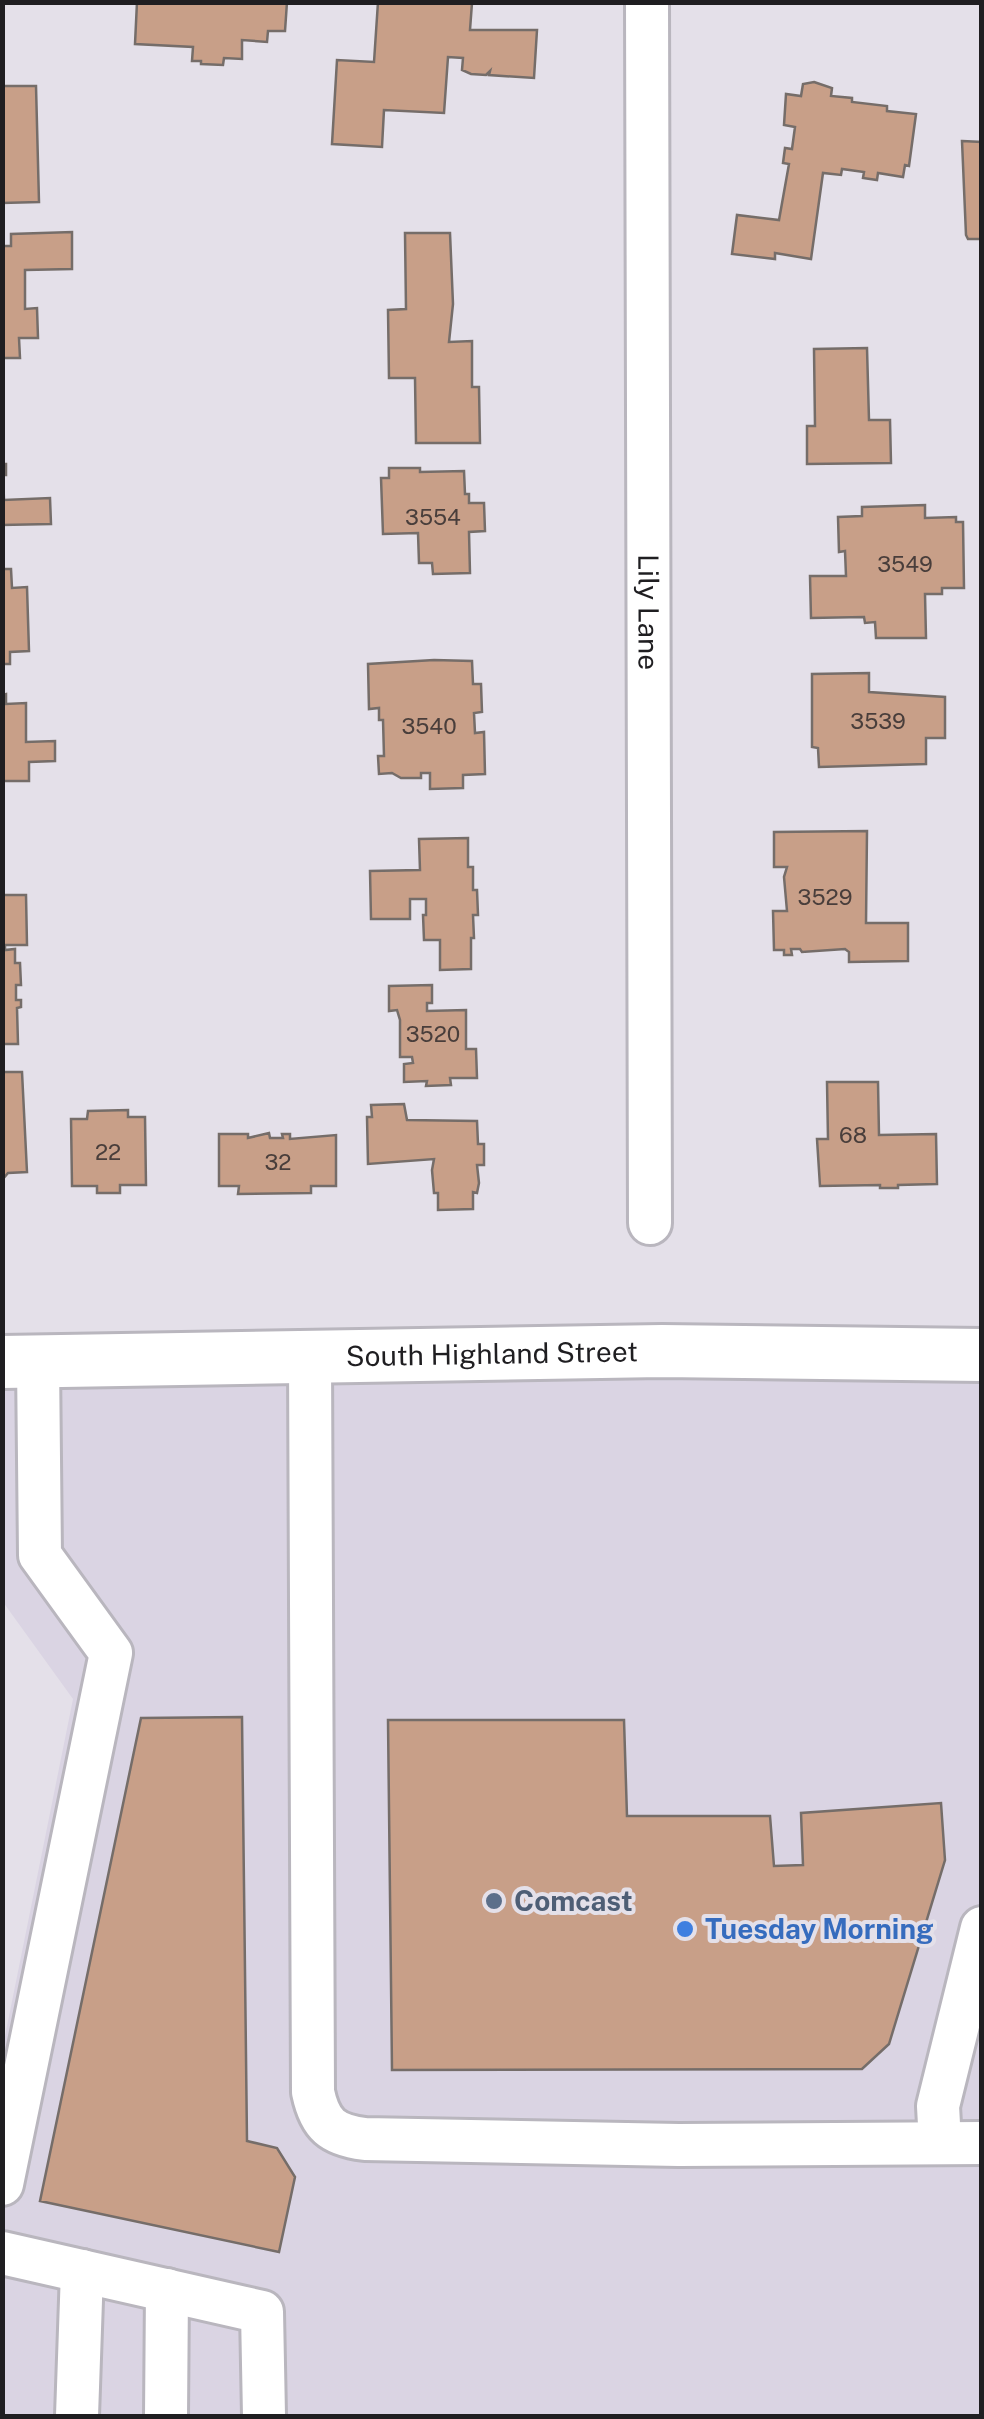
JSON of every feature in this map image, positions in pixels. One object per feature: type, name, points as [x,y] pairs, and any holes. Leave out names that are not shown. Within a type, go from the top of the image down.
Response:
[{"type":"main road","name":"South Highland Street","points":[[20,1362],[662,1351],[982,1355]]},
{"type":"street","name":"Lily Lane","points":[[646,2],[650,1223]]},
{"type":"street","points":[[310,1356],[313,2092],[316,2106],[330,2128],[342,2136],[384,2140],[679,2145],[982,2143]]},
{"type":"street","points":[[2,2184],[111,1653],[40,1554],[20,1362]]},
{"type":"street","points":[[940,2143],[938,2106],[982,1928]]},
{"type":"street","points":[[2,2253],[262,2312],[264,2416]]},
{"type":"street","points":[[77,2416],[82,2271]]},
{"type":"street","points":[[166,2416],[167,2290]]},
{"type":"shaded area","points":[[981,1355],[981,2416],[3,2416],[3,2046],[73,1699],[3,1602],[3,1362]]},
{"type":"building","points":[[137,2],[287,2],[285,31],[268,31],[267,42],[242,40],[242,59],[224,58],[223,65],[201,64],[192,61],[193,47],[135,44]]},
{"type":"building","points":[[378,2],[472,3],[470,30],[537,30],[534,78],[489,75],[490,71],[486,75],[471,74],[462,70],[463,58],[448,57],[444,113],[384,110],[382,147],[332,144],[337,60],[374,62]]},
{"type":"building","points":[[814,82],[832,88],[831,96],[887,106],[887,111],[916,114],[909,166],[905,165],[903,177],[878,173],[877,180],[863,178],[864,172],[842,169],[841,175],[823,173],[811,259],[775,253],[775,259],[732,254],[737,215],[779,220],[789,164],[783,163],[785,148],[792,149],[795,127],[784,125],[786,94],[801,96],[803,84]]},
{"type":"building","points":[[2,86],[36,86],[39,202],[2,203]]},
{"type":"building","points":[[962,141],[982,142],[982,239],[968,239],[966,235]]},
{"type":"building","points":[[72,232],[72,269],[25,270],[25,309],[37,308],[38,338],[19,338],[20,358],[2,358],[2,246],[11,246],[11,234]]},
{"type":"building","points":[[405,233],[450,233],[453,304],[449,342],[472,341],[472,387],[479,387],[480,443],[416,443],[415,378],[389,378],[388,310],[406,309]]},
{"type":"building","points":[[867,348],[869,420],[890,420],[891,463],[807,464],[807,426],[815,426],[814,349]]},
{"type":"building","points":[[2,464],[6,464],[4,500],[50,498],[51,524],[2,525]]},
{"type":"building","points":[[389,468],[464,471],[469,503],[484,503],[485,531],[469,532],[470,573],[433,574],[432,563],[419,563],[418,533],[383,534],[381,478],[389,478]]},
{"type":"building","points":[[925,505],[925,518],[956,517],[956,522],[963,522],[964,588],[942,588],[942,594],[925,594],[926,638],[876,638],[875,622],[865,623],[864,617],[811,618],[810,576],[846,576],[845,551],[839,552],[838,517],[862,516],[862,507]]},
{"type":"building","points":[[2,569],[11,569],[12,588],[27,587],[29,651],[10,652],[10,664],[2,664]]},
{"type":"building","points":[[472,661],[473,684],[481,684],[482,712],[474,713],[475,733],[484,732],[485,774],[463,775],[463,788],[430,789],[430,773],[421,773],[421,778],[379,774],[378,756],[384,756],[383,720],[379,720],[379,708],[369,709],[368,664]]},
{"type":"building","points":[[869,673],[869,692],[945,697],[945,738],[926,738],[926,764],[819,767],[818,748],[812,747],[812,674]]},
{"type":"building","points":[[6,694],[6,704],[26,703],[26,742],[55,741],[55,761],[29,762],[29,781],[2,781],[2,695]]},
{"type":"building","points":[[867,831],[866,923],[908,923],[908,961],[849,962],[845,949],[791,949],[792,955],[774,950],[773,911],[787,911],[787,867],[774,867],[774,832]]},
{"type":"building","points":[[468,838],[468,867],[473,867],[478,915],[473,915],[471,969],[440,970],[440,940],[424,940],[426,899],[410,899],[410,919],[371,919],[370,871],[420,870],[419,839]]},
{"type":"building","points":[[2,895],[26,895],[27,945],[5,945],[5,950],[15,949],[15,963],[20,963],[21,985],[16,985],[16,1000],[21,1000],[21,1007],[17,1008],[18,1044],[2,1044]]},
{"type":"building","points":[[432,985],[432,1003],[427,1003],[427,1011],[466,1010],[466,1049],[476,1049],[477,1078],[450,1078],[451,1085],[404,1082],[404,1064],[413,1063],[412,1057],[400,1057],[400,1020],[397,1010],[389,1011],[389,986]]},
{"type":"building","points":[[2,1072],[22,1072],[27,1172],[8,1173],[2,1180]]},
{"type":"building","points":[[827,1082],[878,1082],[879,1135],[936,1134],[937,1184],[898,1188],[820,1186],[817,1139],[828,1139]]},
{"type":"building","points":[[404,1104],[407,1120],[477,1121],[478,1144],[484,1144],[484,1165],[477,1165],[479,1183],[477,1193],[473,1192],[473,1209],[438,1210],[434,1159],[368,1164],[367,1117],[372,1117],[371,1105]]},
{"type":"building","points":[[128,1110],[128,1117],[145,1117],[146,1185],[120,1185],[120,1193],[97,1193],[97,1186],[72,1186],[71,1119],[87,1119],[88,1111]]},
{"type":"building","points":[[269,1133],[270,1138],[290,1134],[290,1139],[336,1135],[336,1186],[311,1186],[311,1193],[238,1194],[239,1186],[219,1186],[219,1134],[248,1134],[248,1138]]},
{"type":"building","points":[[242,1717],[247,2141],[277,2148],[295,2177],[279,2252],[40,2201],[141,1718]]},
{"type":"building","points":[[388,1720],[624,1720],[627,1816],[770,1816],[774,1866],[803,1865],[801,1813],[941,1803],[945,1860],[889,2044],[862,2069],[392,2070]]},
{"type":"place","name":"Comcast","points":[[494,1901]]},
{"type":"place","name":"Tuesday Morning","points":[[685,1929]]}]
